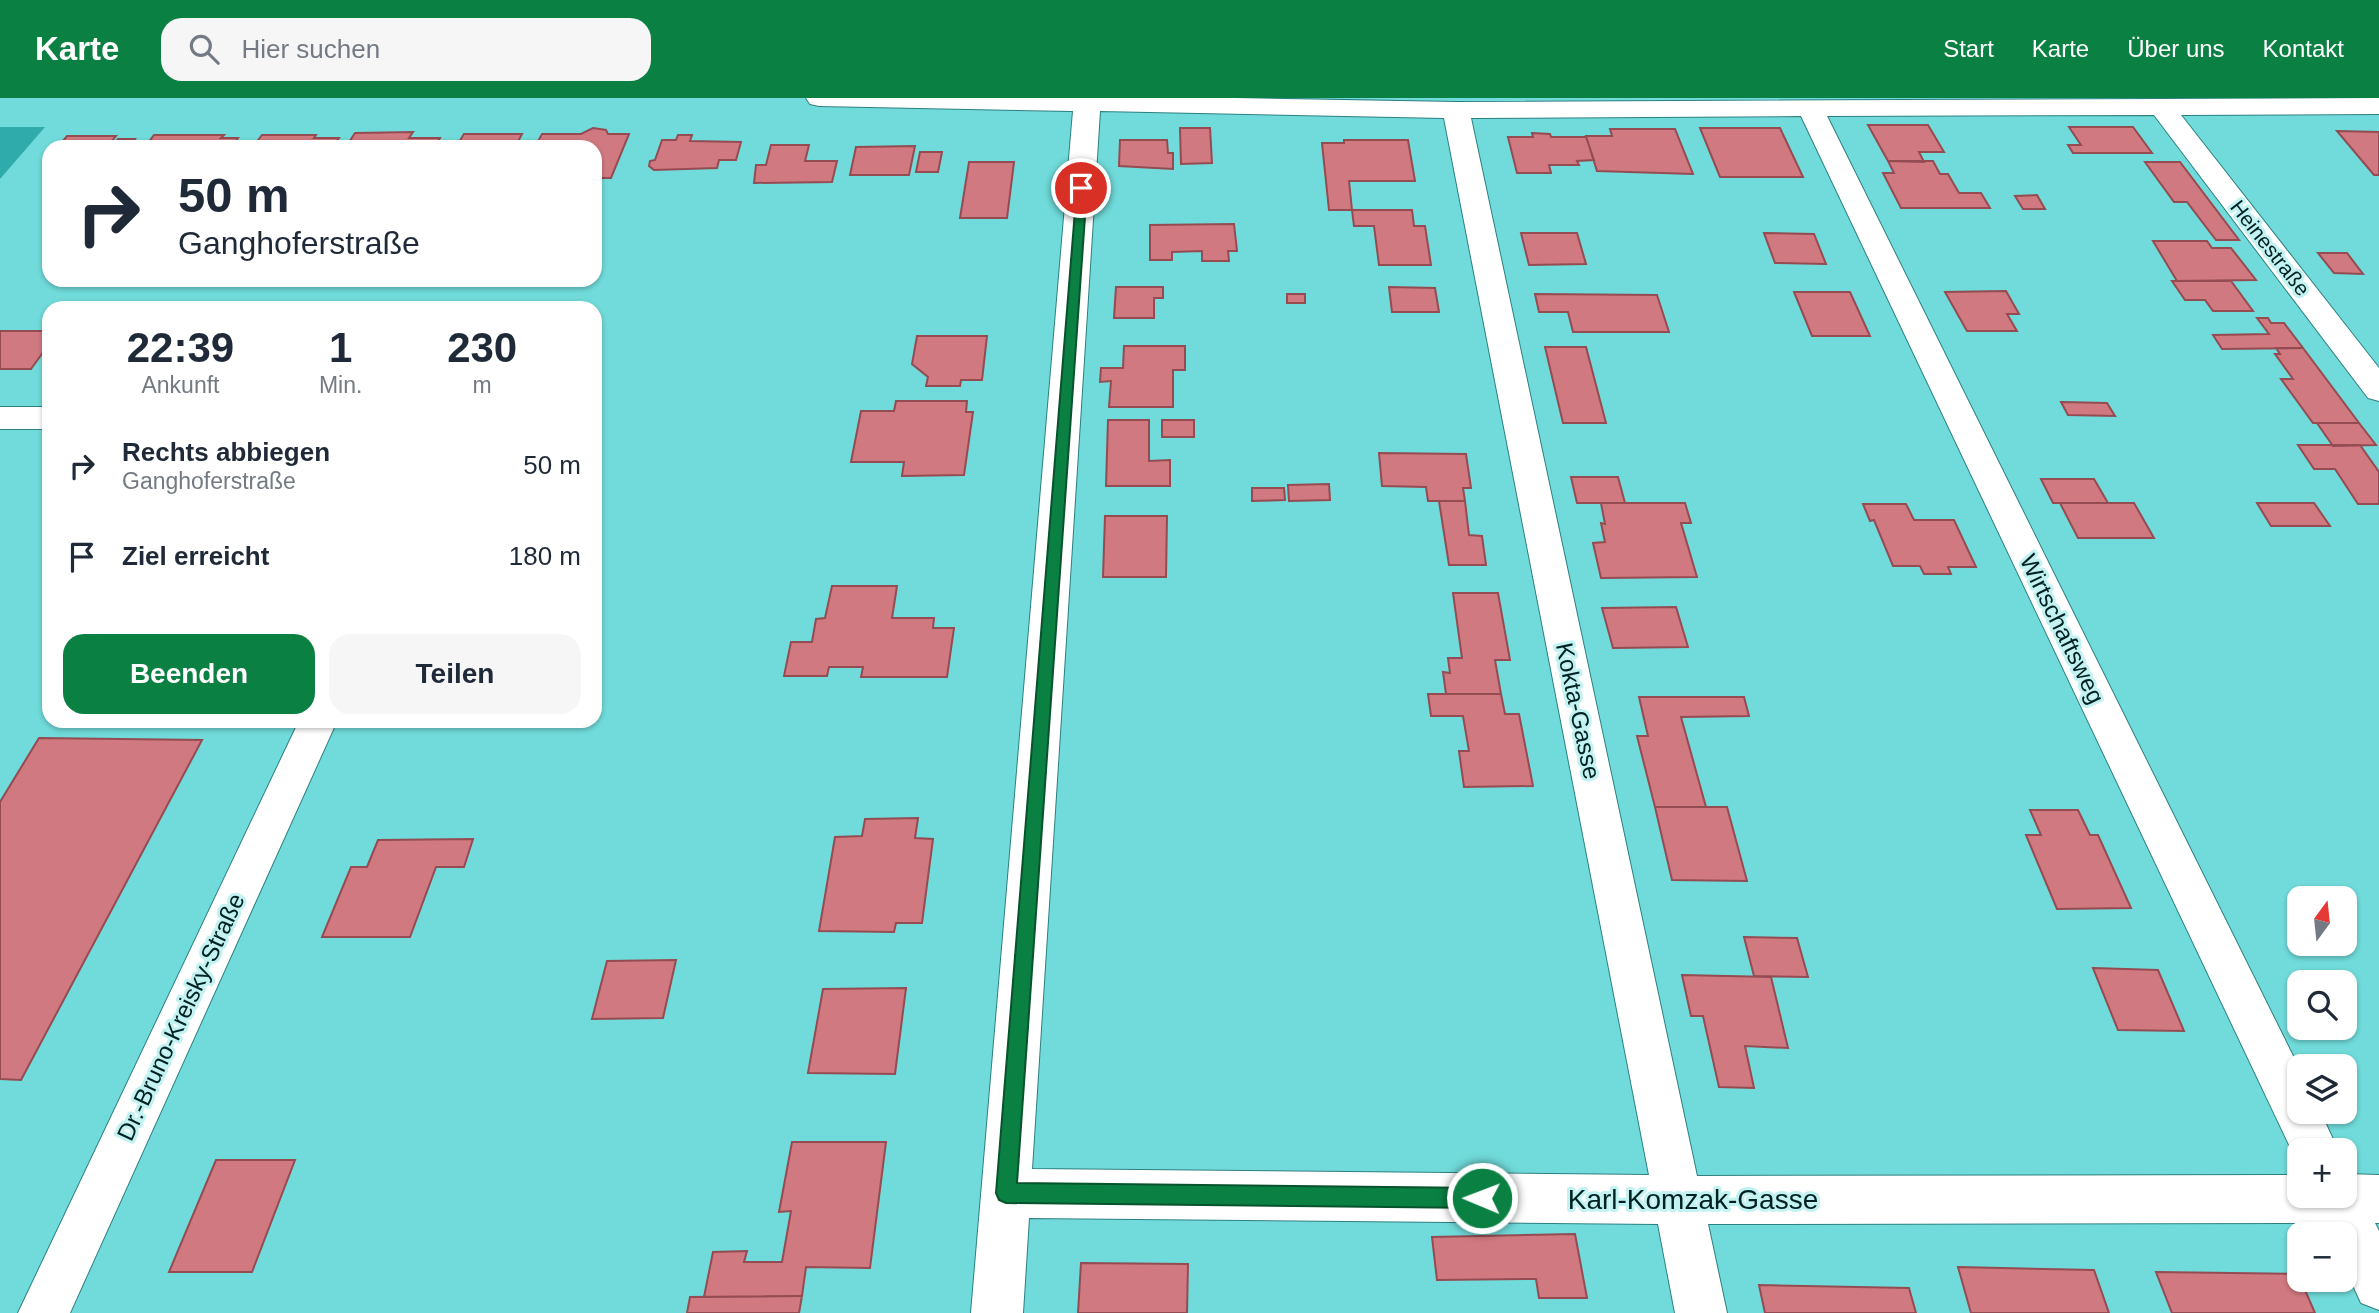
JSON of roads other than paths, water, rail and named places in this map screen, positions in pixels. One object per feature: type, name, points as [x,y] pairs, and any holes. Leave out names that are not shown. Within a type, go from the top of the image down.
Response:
[{"type":"street","points":[[819,98],[1456,110],[2161,106],[2286,102],[2379,106]]},
{"type":"street","points":[[997,1313],[1087,105]]},
{"type":"street","name":"Heinestraße","points":[[2161,106],[2379,390]]},
{"type":"street","name":"Wirtschaftsweg","points":[[1810,108],[2308,1138]]},
{"type":"street","name":"Kokta-Gasse","points":[[1456,110],[1701,1313]]},
{"type":"street","points":[[0,418],[42,418]]},
{"type":"street","name":"Dr.-Bruno-Kreisky-Straße","points":[[44,1313],[315,728]]},
{"type":"street","name":"Karl-Komzak-Gasse","points":[[1006,1193],[1678,1200],[2287,1198]]},
{"type":"street","points":[[2354,1208],[2379,1285]]}]
